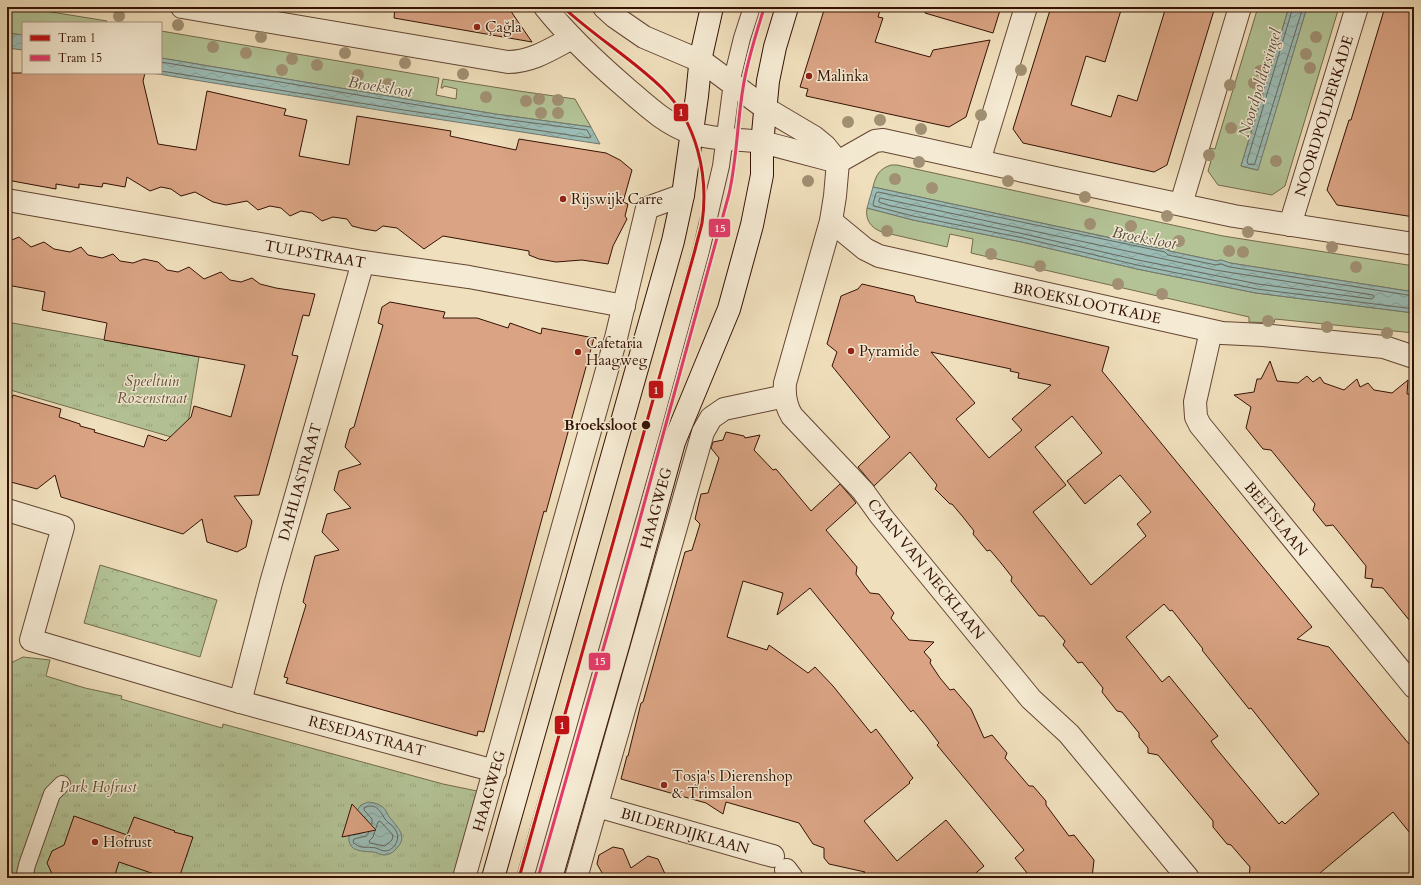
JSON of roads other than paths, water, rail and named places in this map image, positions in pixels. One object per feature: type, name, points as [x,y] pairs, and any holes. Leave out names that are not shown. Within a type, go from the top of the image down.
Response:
[{"type":"street","points":[[182,7],[508,62],[522,61],[536,57],[572,38]]},
{"type":"street","points":[[545,7],[590,56],[655,113],[670,123],[692,133],[762,142],[838,162],[872,142],[881,140],[1234,216],[1414,244]]},
{"type":"street","points":[[604,7],[615,17],[644,37],[700,61],[765,108],[814,137],[825,146],[838,162],[831,221]]},
{"type":"street","name":"HAAGWEG","points":[[493,878],[665,271],[683,195],[700,61],[712,7]]},
{"type":"street","name":"HAAGWEG","points":[[551,878],[619,642],[674,442],[729,309],[752,225],[762,174],[762,142],[770,66],[787,7]]},
{"type":"street","points":[[979,161],[1026,7]]},
{"type":"street","points":[[1181,204],[1240,7]]},
{"type":"street","name":"NOORDPOLDERKADE","points":[[1290,225],[1357,7]]},
{"type":"street","name":"HAAGWEG","points":[[464,878],[614,346],[647,208],[683,195]]},
{"type":"street","name":"TULPSTRAAT","points":[[7,200],[624,306]]},
{"type":"street","name":"BROEKSLOOTKADE","points":[[831,221],[865,250],[876,255],[987,281],[1211,331],[1384,347],[1414,357]]},
{"type":"street","name":"CAAN VAN NECKLAAN","points":[[831,221],[785,383],[786,402],[792,416],[863,491],[881,516],[1031,699],[1069,734],[1188,878]]},
{"type":"street","name":"DAHLIASTRAAT","points":[[240,702],[272,583],[363,262]]},
{"type":"street","name":"BEETSLAAN","points":[[1211,331],[1195,402],[1196,417],[1200,425],[1414,687]]},
{"type":"street","name":"HAAGWEG","points":[[576,878],[694,463],[706,426],[711,418],[724,409],[785,396]]},
{"type":"street","name":"RESEDASTRAAT","points":[[7,510],[63,527],[31,640],[240,702],[495,771]]},
{"type":"street","name":"BILDERDIJKLAAN","points":[[597,806],[784,868]]},
{"type":"lane","name":"HAAGWEG","points":[[525,878],[701,251],[719,176],[731,83],[742,38],[752,7]]},
{"type":"lane","points":[[24,878],[26,865],[52,794],[62,784]]},
{"type":"water","points":[[1289,7],[1307,7],[1258,170],[1241,166]]},
{"type":"water","points":[[7,33],[22,35],[22,50],[7,48]]},
{"type":"water","points":[[162,58],[495,114],[591,127],[600,144],[158,74],[162,74]]},
{"type":"water","points":[[873,187],[1162,249],[1164,248],[1169,251],[1217,261],[1221,260],[1230,263],[1414,292],[1414,313],[1256,293],[1137,269],[1022,242],[913,220],[867,208]]},
{"type":"water","points":[[368,802],[380,805],[400,830],[402,838],[401,842],[394,851],[389,854],[383,855],[358,850],[352,847],[350,843],[349,833],[354,835],[365,832],[368,821],[361,814],[356,812],[361,805]]},
{"type":"tram line","name":"1","points":[[519,878],[695,250],[702,223],[704,205],[704,187],[698,151],[692,133],[674,102],[650,77],[587,28],[563,7]]},
{"type":"tram line","name":"15","points":[[538,878],[635,537],[729,194],[734,168],[745,78],[764,8]]},
{"type":"place","name":"Çağla","points":[[477,27]]},
{"type":"place","name":"Malinka","points":[[809,76]]},
{"type":"place","name":"Rijswijk Carre","points":[[563,199]]},
{"type":"place","name":"Pyramide","points":[[851,351]]},
{"type":"place","name":"Cafetaria Haagweg","points":[[578,352]]},
{"type":"place","name":"Broeksloot","points":[[646,425]]},
{"type":"place","name":"Tosja's Dierenshop & Trimsalon","points":[[664,785]]},
{"type":"place","name":"Hofrust","points":[[95,842]]},
{"type":"water label","name":"Noordpoldersingel","points":[[1260,83]]},
{"type":"park label","name":"Speeltuin Rozenstraat","points":[[152,390]]},
{"type":"park label","name":"Park Hofrust","points":[[98,787]]}]
